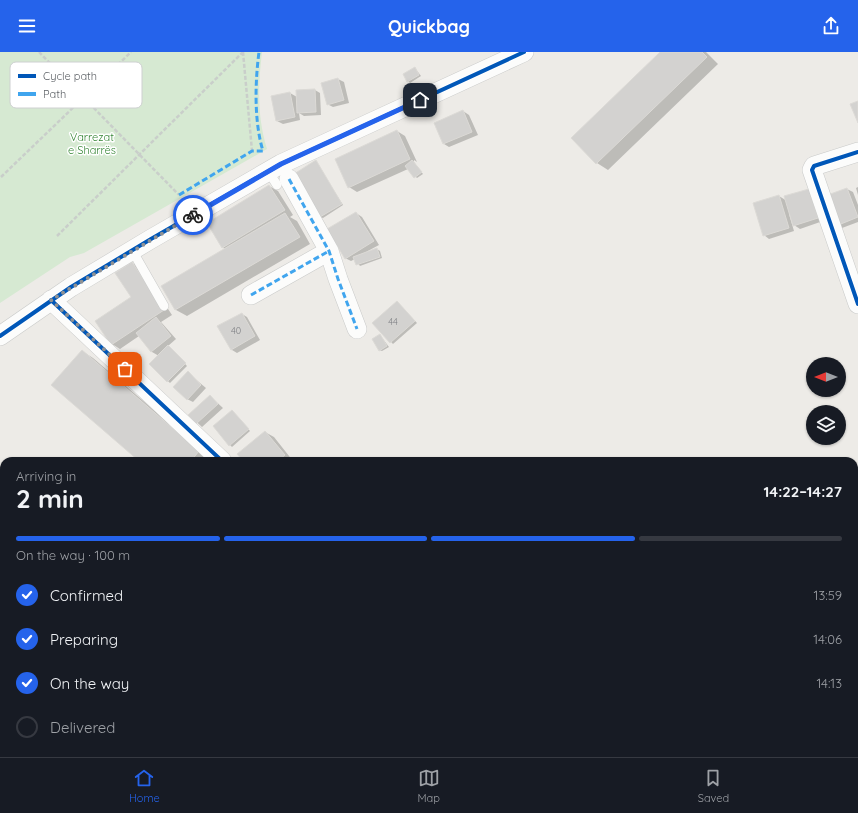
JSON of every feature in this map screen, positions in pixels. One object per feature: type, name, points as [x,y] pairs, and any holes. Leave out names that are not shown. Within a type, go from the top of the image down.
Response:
[{"type":"street","points":[[0,336],[51,300],[132,250],[524,52]]},
{"type":"street","points":[[858,152],[814,166],[812,170],[858,304]]},
{"type":"street","points":[[279,175],[329,251],[357,329]]},
{"type":"street","points":[[251,295],[329,251]]},
{"type":"street","points":[[51,300],[218,457]]},
{"type":"lane","points":[[132,250],[164,306]]},
{"type":"path","points":[[39,52],[49,62]]},
{"type":"path","points":[[121,62],[131,52]]},
{"type":"path","points":[[243,52],[252,151]]},
{"type":"path","points":[[57,236],[140,156],[243,52]]},
{"type":"path","points":[[0,177],[72,108]]},
{"type":"path","points":[[93,108],[179,195]]},
{"type":"green space","name":"Varrezat e Sharrës","points":[[0,52],[262,52],[259,101],[261,125],[267,149],[84,253],[70,257],[0,303]]},
{"type":"building","points":[[660,52],[702,52],[707,57],[596,164],[571,138]]},
{"type":"building","points":[[415,67],[419,75],[407,82],[403,74]]},
{"type":"building","points":[[338,78],[344,100],[327,105],[321,83]]},
{"type":"building","points":[[315,89],[316,112],[297,113],[296,90]]},
{"type":"building","points":[[290,92],[295,117],[276,121],[271,96]]},
{"type":"building","points":[[858,101],[858,123],[850,104]]},
{"type":"building","points":[[463,110],[472,132],[443,144],[434,123]]},
{"type":"building","points":[[397,130],[410,159],[348,188],[335,159]]},
{"type":"building","points":[[316,160],[342,204],[320,217],[294,174]]},
{"type":"building","points":[[412,160],[422,172],[414,178],[405,166]]},
{"type":"building","points":[[269,185],[285,210],[222,248],[207,223]]},
{"type":"building","points":[[847,188],[858,217],[836,226],[825,196]]},
{"type":"building","points":[[809,189],[818,218],[793,226],[784,196]]},
{"type":"building","points":[[779,195],[789,228],[763,236],[753,203]]},
{"type":"building","points":[[356,212],[374,241],[345,259],[327,229]]},
{"type":"building","points":[[285,213],[300,237],[175,310],[161,286]]},
{"type":"building","points":[[377,248],[380,257],[356,265],[353,257]]},
{"type":"building","points":[[132,262],[164,310],[111,345],[95,321],[131,297],[115,273]]},
{"type":"building","points":[[397,301],[415,321],[390,343],[372,323]]},
{"type":"building","points":[[242,313],[255,336],[231,350],[217,326]]},
{"type":"building","points":[[156,317],[171,336],[151,352],[136,333]]},
{"type":"building","points":[[380,334],[387,346],[379,351],[372,339]]},
{"type":"building","points":[[168,345],[186,363],[167,382],[149,364]]},
{"type":"building","points":[[82,350],[199,451],[194,457],[134,457],[51,385]]},
{"type":"building","points":[[188,371],[201,385],[187,400],[173,387]]},
{"type":"building","points":[[210,395],[218,404],[196,424],[188,415]]},
{"type":"building","points":[[232,410],[249,429],[229,446],[213,426]]},
{"type":"building","points":[[265,431],[285,455],[283,457],[240,457],[237,454]]},
{"type":"marked path","points":[[179,195],[252,151],[263,151],[258,128],[256,102],[259,52]]},
{"type":"marked path","points":[[289,179],[329,251],[357,329]]},
{"type":"marked path","points":[[251,295],[329,251]]},
{"type":"cycle path","points":[[0,336],[71,287],[281,164],[524,52]]},
{"type":"cycle path","points":[[858,152],[814,166],[812,170],[858,304]]},
{"type":"cycle path","points":[[51,300],[218,457]]},
{"type":"way so far","points":[[125,369],[51,300],[193,215]]},
{"type":"route","points":[[193,215],[281,164],[420,100]]}]
